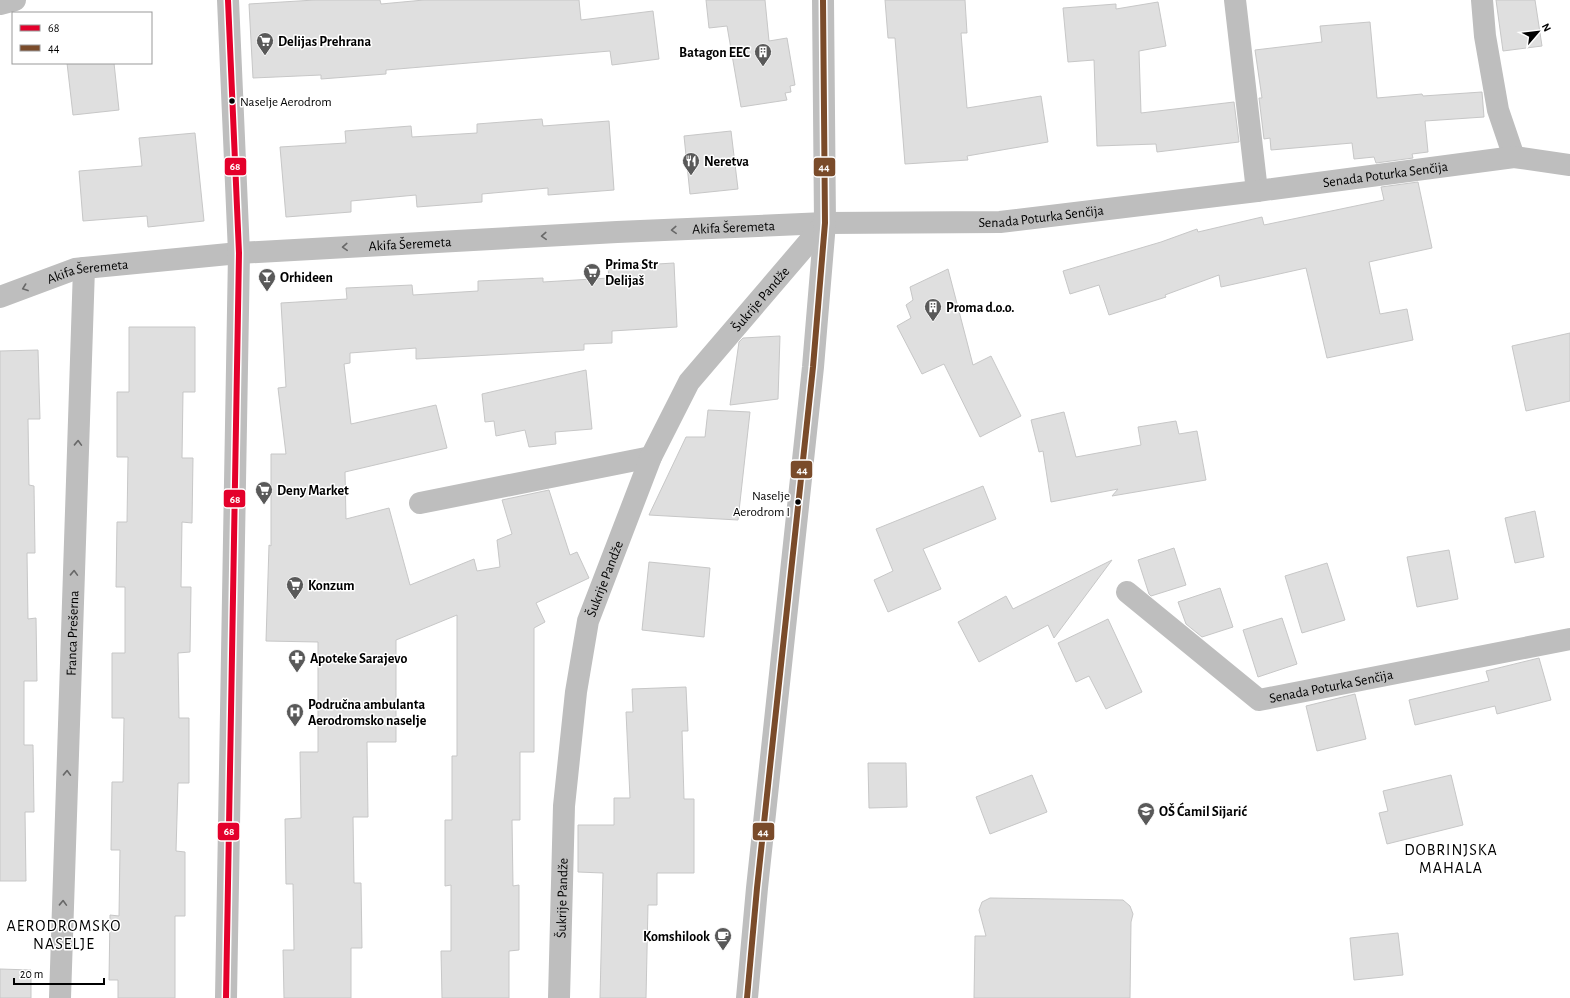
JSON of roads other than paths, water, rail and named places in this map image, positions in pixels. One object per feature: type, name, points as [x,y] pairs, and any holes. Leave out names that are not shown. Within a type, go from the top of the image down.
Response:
[{"type":"street","points":[[0,4],[14,0]]},
{"type":"street","points":[[226,998],[239,253],[228,0]]},
{"type":"street","points":[[747,998],[813,367],[825,223],[823,0]]},
{"type":"street","points":[[1234,0],[1257,191]]},
{"type":"street","points":[[1482,0],[1485,36],[1498,110],[1514,157]]},
{"type":"street","name":"Senada Poturka Senčija","points":[[825,223],[1000,222],[1257,191],[1514,157],[1570,165]]},
{"type":"street","name":"Akifa Šeremeta","points":[[0,297],[79,269],[239,253],[617,232],[825,223]]},
{"type":"street","name":"Šukrije Pandže","points":[[559,998],[564,806],[576,692],[588,622],[651,457],[689,382],[825,223]]},
{"type":"street","name":"Franca Prešerna","points":[[60,998],[79,269]]},
{"type":"street","points":[[420,503],[651,457]]},
{"type":"street","name":"Senada Poturka Senčija","points":[[1127,592],[1259,700],[1570,639]]},
{"type":"place","name":"Delijas Prehrana","points":[[265,56]]},
{"type":"place","name":"Batagon EEC","points":[[763,67]]},
{"type":"place","name":"Naselje Aerodrom","points":[[232,101]]},
{"type":"place","name":"Neretva","points":[[691,176]]},
{"type":"place","name":"Prima Str Delijaš","points":[[592,287]]},
{"type":"place","name":"Orhideen","points":[[267,292]]},
{"type":"place","name":"Proma d.o.o.","points":[[933,322]]},
{"type":"place","name":"Naselje Aerodrom I","points":[[798,502]]},
{"type":"place","name":"Deny Market","points":[[264,505]]},
{"type":"place","name":"Konzum","points":[[295,600]]},
{"type":"place","name":"Apoteke Sarajevo","points":[[297,673]]},
{"type":"place","name":"Područna ambulanta Aerodromsko naselje","points":[[295,727]]},
{"type":"place","name":"OŠ Ćamil Sijarić","points":[[1146,826]]},
{"type":"place","name":"Komshilook","points":[[723,951]]},
{"type":"district","name":"DOBRINJSKA MAHALA","points":[[1451,858]]},
{"type":"district","name":"AERODROMSKO NASELJE","points":[[64,934]]}]
